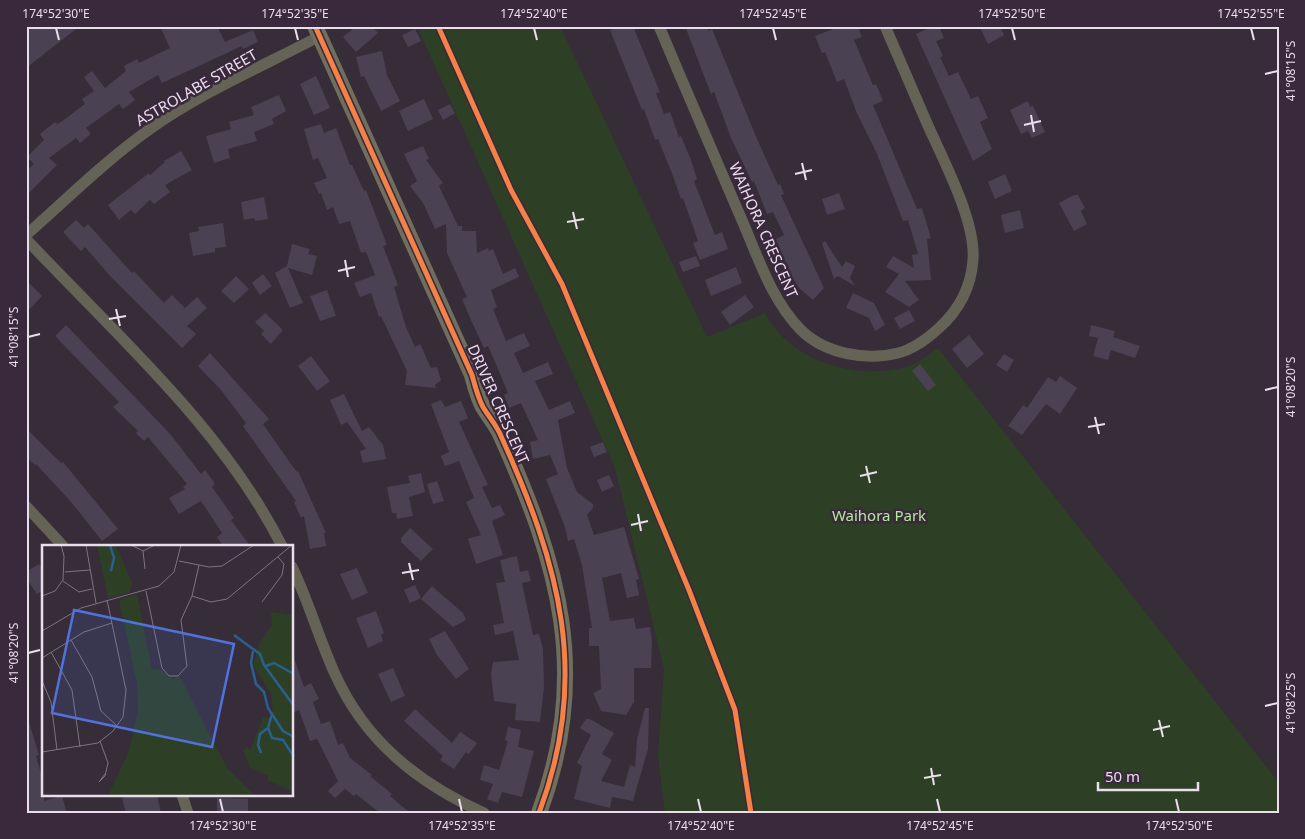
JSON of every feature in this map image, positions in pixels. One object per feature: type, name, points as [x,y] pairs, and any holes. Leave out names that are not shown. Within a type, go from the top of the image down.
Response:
[{"type":"street","name":"WAIHORA CRESCENT","points":[[659,26],[783,309],[803,332],[826,345],[851,355],[879,356],[900,353],[922,342],[952,316],[963,298],[969,281],[973,259],[964,213],[886,26]]},
{"type":"street","name":"ASTROLABE STREET","points":[[26,235],[115,155],[151,128],[318,31]]},
{"type":"street","name":"DRIVER CRESCENT","points":[[318,31],[472,375],[483,407],[500,433],[550,560],[562,623],[565,692],[557,753],[539,813]]},
{"type":"street","points":[[26,239],[202,425],[251,492],[281,545]]},
{"type":"street","points":[[26,506],[62,545]]},
{"type":"street","points":[[294,571],[316,620],[334,673],[356,713],[367,727],[387,750],[417,776],[441,792],[484,813]]},
{"type":"street","points":[[182,796],[188,813]]},
{"type":"green space","name":"Waihora Park","points":[[417,26],[560,26],[707,337],[765,313],[776,330],[808,356],[827,364],[848,369],[868,371],[889,370],[909,366],[920,361],[938,348],[1279,783],[1279,813],[665,813],[658,756],[664,669],[615,468]]},
{"type":"building","points":[[36,26],[80,26],[26,68],[26,32]]},
{"type":"building","points":[[160,26],[217,26],[225,42],[253,30],[258,42],[243,49],[242,46],[162,83],[158,75],[129,92],[135,100],[123,109],[119,104],[86,128],[91,134],[80,143],[76,138],[49,158],[57,165],[26,196],[26,171],[34,164],[27,157],[44,140],[40,134],[55,122],[57,124],[61,122],[85,104],[82,99],[94,91],[84,77],[92,71],[105,88],[126,71],[124,66],[137,59],[139,63],[170,48]]},
{"type":"building","points":[[356,26],[372,26],[378,33],[356,52],[343,37]]},
{"type":"building","points":[[620,26],[633,26],[660,92],[656,93],[664,114],[670,112],[679,137],[681,136],[691,160],[697,179],[694,181],[715,235],[722,232],[728,249],[700,260],[693,243],[698,241],[683,198],[681,199],[658,139],[655,140],[644,109],[642,110],[610,30]]},
{"type":"building","points":[[685,26],[707,26],[709,31],[712,29],[757,139],[778,185],[780,184],[784,194],[781,195],[824,288],[813,300],[799,288],[787,269],[789,267],[782,256],[776,239],[784,235],[773,212],[767,214],[754,181],[752,182],[731,138],[714,92],[711,94]]},
{"type":"building","points":[[841,26],[858,26],[862,37],[854,40],[873,85],[876,84],[883,101],[873,105],[917,209],[922,208],[931,238],[927,239],[931,280],[905,281],[919,300],[909,307],[885,292],[899,274],[886,267],[893,256],[914,268],[912,255],[918,254],[908,220],[903,221],[877,154],[856,111],[844,79],[837,82],[825,52],[822,53],[815,36]]},
{"type":"building","points":[[933,26],[939,26],[944,38],[936,41],[943,56],[940,57],[949,76],[958,72],[971,99],[978,96],[988,118],[980,122],[992,149],[973,161],[916,34]]},
{"type":"building","points":[[979,26],[1000,26],[1004,35],[988,44]]},
{"type":"building","points":[[415,29],[421,41],[408,47],[402,35]]},
{"type":"building","points":[[382,51],[387,75],[400,101],[381,111],[364,76],[361,77],[356,57]]},
{"type":"building","points":[[316,76],[330,108],[314,115],[300,84]]},
{"type":"building","points":[[279,95],[286,111],[272,119],[274,124],[254,132],[257,141],[228,149],[230,158],[214,163],[206,136],[231,129],[229,122],[254,115],[251,107]]},
{"type":"building","points":[[424,99],[433,119],[408,131],[399,111]]},
{"type":"building","points":[[1028,101],[1030,107],[1033,106],[1045,132],[1032,138],[1028,131],[1021,134],[1010,110]]},
{"type":"building","points":[[450,104],[455,113],[443,120],[438,110]]},
{"type":"building","points":[[321,124],[324,133],[336,128],[350,165],[352,165],[364,191],[366,190],[387,245],[383,246],[398,285],[394,287],[406,327],[415,347],[420,344],[431,368],[437,367],[441,380],[435,385],[436,388],[405,385],[407,371],[381,316],[379,317],[371,293],[360,297],[354,283],[375,275],[366,252],[361,253],[350,221],[339,224],[333,207],[327,210],[321,193],[319,194],[314,183],[327,178],[318,158],[313,160],[304,129]]},
{"type":"building","points":[[423,146],[429,159],[426,160],[443,183],[439,186],[458,226],[462,226],[462,231],[476,231],[477,253],[488,248],[489,251],[493,249],[503,274],[515,268],[519,277],[491,290],[497,307],[493,309],[506,341],[524,333],[530,346],[514,353],[523,373],[548,362],[553,374],[535,381],[549,410],[570,401],[575,413],[558,420],[567,468],[577,492],[593,504],[593,508],[587,515],[594,535],[624,527],[639,579],[636,580],[639,595],[627,598],[621,573],[602,578],[610,621],[634,618],[636,629],[650,627],[652,641],[651,668],[634,668],[634,702],[626,715],[601,711],[593,693],[601,689],[599,646],[589,646],[589,628],[592,628],[582,565],[574,539],[568,541],[565,527],[546,479],[558,474],[550,455],[533,459],[530,442],[538,440],[521,403],[509,408],[504,395],[508,393],[495,362],[488,346],[484,348],[470,318],[462,299],[467,297],[447,253],[446,224],[435,229],[423,203],[410,186],[417,181],[404,154]]},
{"type":"building","points":[[181,151],[192,170],[165,185],[170,192],[154,204],[150,200],[135,214],[131,210],[119,220],[108,205],[149,173],[150,175],[164,161]]},
{"type":"building","points":[[1005,174],[1012,191],[995,199],[988,182]]},
{"type":"building","points":[[839,193],[845,209],[827,215],[822,199]]},
{"type":"building","points":[[1074,195],[1078,195],[1085,208],[1081,211],[1087,224],[1074,231],[1059,203]]},
{"type":"building","points":[[264,197],[268,219],[255,221],[254,218],[244,220],[241,202]]},
{"type":"building","points":[[1020,210],[1024,228],[1005,233],[1001,215]]},
{"type":"building","points":[[76,220],[84,228],[88,224],[132,273],[134,271],[164,303],[172,295],[185,308],[197,297],[207,308],[187,326],[196,334],[182,348],[110,276],[85,247],[81,251],[63,232]]},
{"type":"building","points":[[223,223],[226,247],[215,248],[215,252],[193,256],[189,233],[199,231],[198,227]]},
{"type":"building","points":[[825,241],[842,267],[846,261],[855,266],[850,278],[855,286],[838,276],[834,279],[822,243]]},
{"type":"building","points":[[292,244],[310,249],[308,254],[317,256],[312,275],[288,268],[303,303],[290,308],[275,273],[287,266]]},
{"type":"building","points":[[696,256],[700,266],[683,272],[679,262]]},
{"type":"building","points":[[736,267],[742,283],[711,296],[705,280]]},
{"type":"building","points":[[263,274],[272,286],[260,295],[252,283]]},
{"type":"building","points":[[236,276],[249,289],[234,303],[221,291]]},
{"type":"building","points":[[26,280],[42,296],[26,313]]},
{"type":"building","points":[[327,290],[336,316],[320,321],[310,296]]},
{"type":"building","points":[[853,293],[874,303],[885,325],[875,331],[869,318],[846,308]]},
{"type":"building","points":[[745,295],[754,307],[730,325],[721,312]]},
{"type":"building","points":[[909,310],[915,321],[900,329],[894,318]]},
{"type":"building","points":[[265,313],[283,330],[271,344],[261,334],[264,331],[255,322]]},
{"type":"building","points":[[66,325],[171,435],[201,474],[205,470],[215,484],[212,487],[234,518],[231,520],[249,545],[222,545],[217,537],[222,533],[201,501],[179,514],[169,498],[185,489],[183,487],[187,484],[148,437],[144,441],[136,433],[138,431],[113,407],[119,402],[55,336]]},
{"type":"building","points":[[1091,325],[1115,331],[1113,337],[1140,346],[1135,358],[1111,350],[1108,360],[1093,356],[1098,338],[1089,336]]},
{"type":"building","points":[[969,335],[984,354],[967,368],[952,349]]},
{"type":"building","points":[[210,353],[269,419],[263,424],[298,471],[326,533],[324,533],[326,546],[310,549],[304,516],[301,518],[294,502],[296,501],[243,426],[246,423],[221,390],[198,366]]},
{"type":"building","points":[[1004,354],[1014,360],[1007,372],[996,365]]},
{"type":"building","points":[[311,356],[330,381],[317,391],[298,366]]},
{"type":"building","points":[[920,364],[936,385],[928,391],[912,371]]},
{"type":"building","points":[[1060,376],[1077,388],[1060,414],[1046,404],[1022,435],[1008,426],[1023,405],[1027,408],[1048,377],[1056,382]]},
{"type":"building","points":[[344,394],[362,431],[369,427],[383,445],[386,459],[363,463],[360,451],[366,449],[347,422],[341,425],[330,400]]},
{"type":"building","points":[[441,400],[445,407],[461,401],[468,418],[459,422],[488,485],[482,487],[492,508],[500,505],[505,515],[492,521],[503,555],[476,564],[468,539],[481,535],[466,502],[474,498],[459,461],[445,466],[441,456],[449,452],[431,404]]},
{"type":"building","points":[[26,428],[61,463],[63,462],[118,529],[102,541],[72,503],[36,464],[26,457]]},
{"type":"building","points":[[603,442],[607,452],[594,457],[590,447]]},
{"type":"building","points":[[421,473],[425,492],[409,497],[413,516],[397,519],[396,513],[392,513],[387,487],[410,483],[408,476]]},
{"type":"building","points":[[609,475],[614,486],[602,492],[597,480]]},
{"type":"building","points":[[437,481],[444,501],[433,504],[427,484]]},
{"type":"building","points":[[410,528],[433,549],[421,561],[401,542],[401,538]]},
{"type":"building","points":[[517,556],[520,572],[528,570],[531,581],[522,583],[533,635],[539,634],[543,649],[544,687],[540,722],[515,720],[516,704],[494,701],[491,674],[493,662],[519,660],[513,631],[495,635],[493,625],[504,623],[496,583],[505,582],[500,560]]},
{"type":"building","points":[[39,564],[42,569],[42,591],[37,594],[26,578],[26,572]]},
{"type":"building","points":[[357,568],[368,593],[352,600],[340,574]]},
{"type":"building","points":[[415,585],[421,598],[410,603],[404,590]]},
{"type":"building","points":[[432,586],[463,613],[466,620],[453,627],[421,599]]},
{"type":"building","points":[[376,611],[384,633],[381,635],[383,641],[368,648],[356,618]]},
{"type":"building","points":[[445,631],[469,669],[456,679],[437,655],[429,639]]},
{"type":"building","points":[[294,658],[304,687],[311,683],[319,699],[313,702],[321,724],[330,721],[338,745],[343,743],[350,758],[372,775],[370,776],[392,794],[390,796],[410,813],[380,813],[356,794],[354,796],[345,789],[335,798],[328,791],[338,781],[317,739],[310,741],[299,710],[294,712]]},
{"type":"building","points":[[393,668],[405,696],[391,702],[378,674]]},
{"type":"building","points":[[645,708],[649,708],[648,749],[633,801],[612,797],[610,808],[574,799],[582,766],[577,763],[591,735],[580,728],[586,719],[590,719],[614,733],[602,754],[612,760],[601,781],[624,787],[630,765],[635,767],[637,739]]},
{"type":"building","points":[[415,709],[452,743],[460,732],[477,743],[469,754],[466,752],[454,769],[440,760],[443,756],[404,721]]},
{"type":"building","points":[[26,722],[29,722],[39,755],[36,756],[42,777],[42,796],[44,796],[44,801],[62,796],[67,813],[26,813]]},
{"type":"building","points":[[508,727],[521,730],[518,747],[534,751],[522,797],[502,792],[498,803],[487,799],[493,784],[480,780],[484,765],[499,770],[508,741],[505,740]]},
{"type":"building","points":[[129,796],[157,796],[161,813],[126,813],[122,798]]},
{"type":"building","points":[[217,798],[248,799],[248,813],[217,813]]},
{"type":"cycle path","points":[[315,26],[472,375],[481,403],[501,436],[539,530],[552,575],[561,621],[565,667],[563,714],[555,762],[539,813]]},
{"type":"cycle path","points":[[438,26],[511,190],[562,284],[689,590],[735,710],[751,813]]}]
